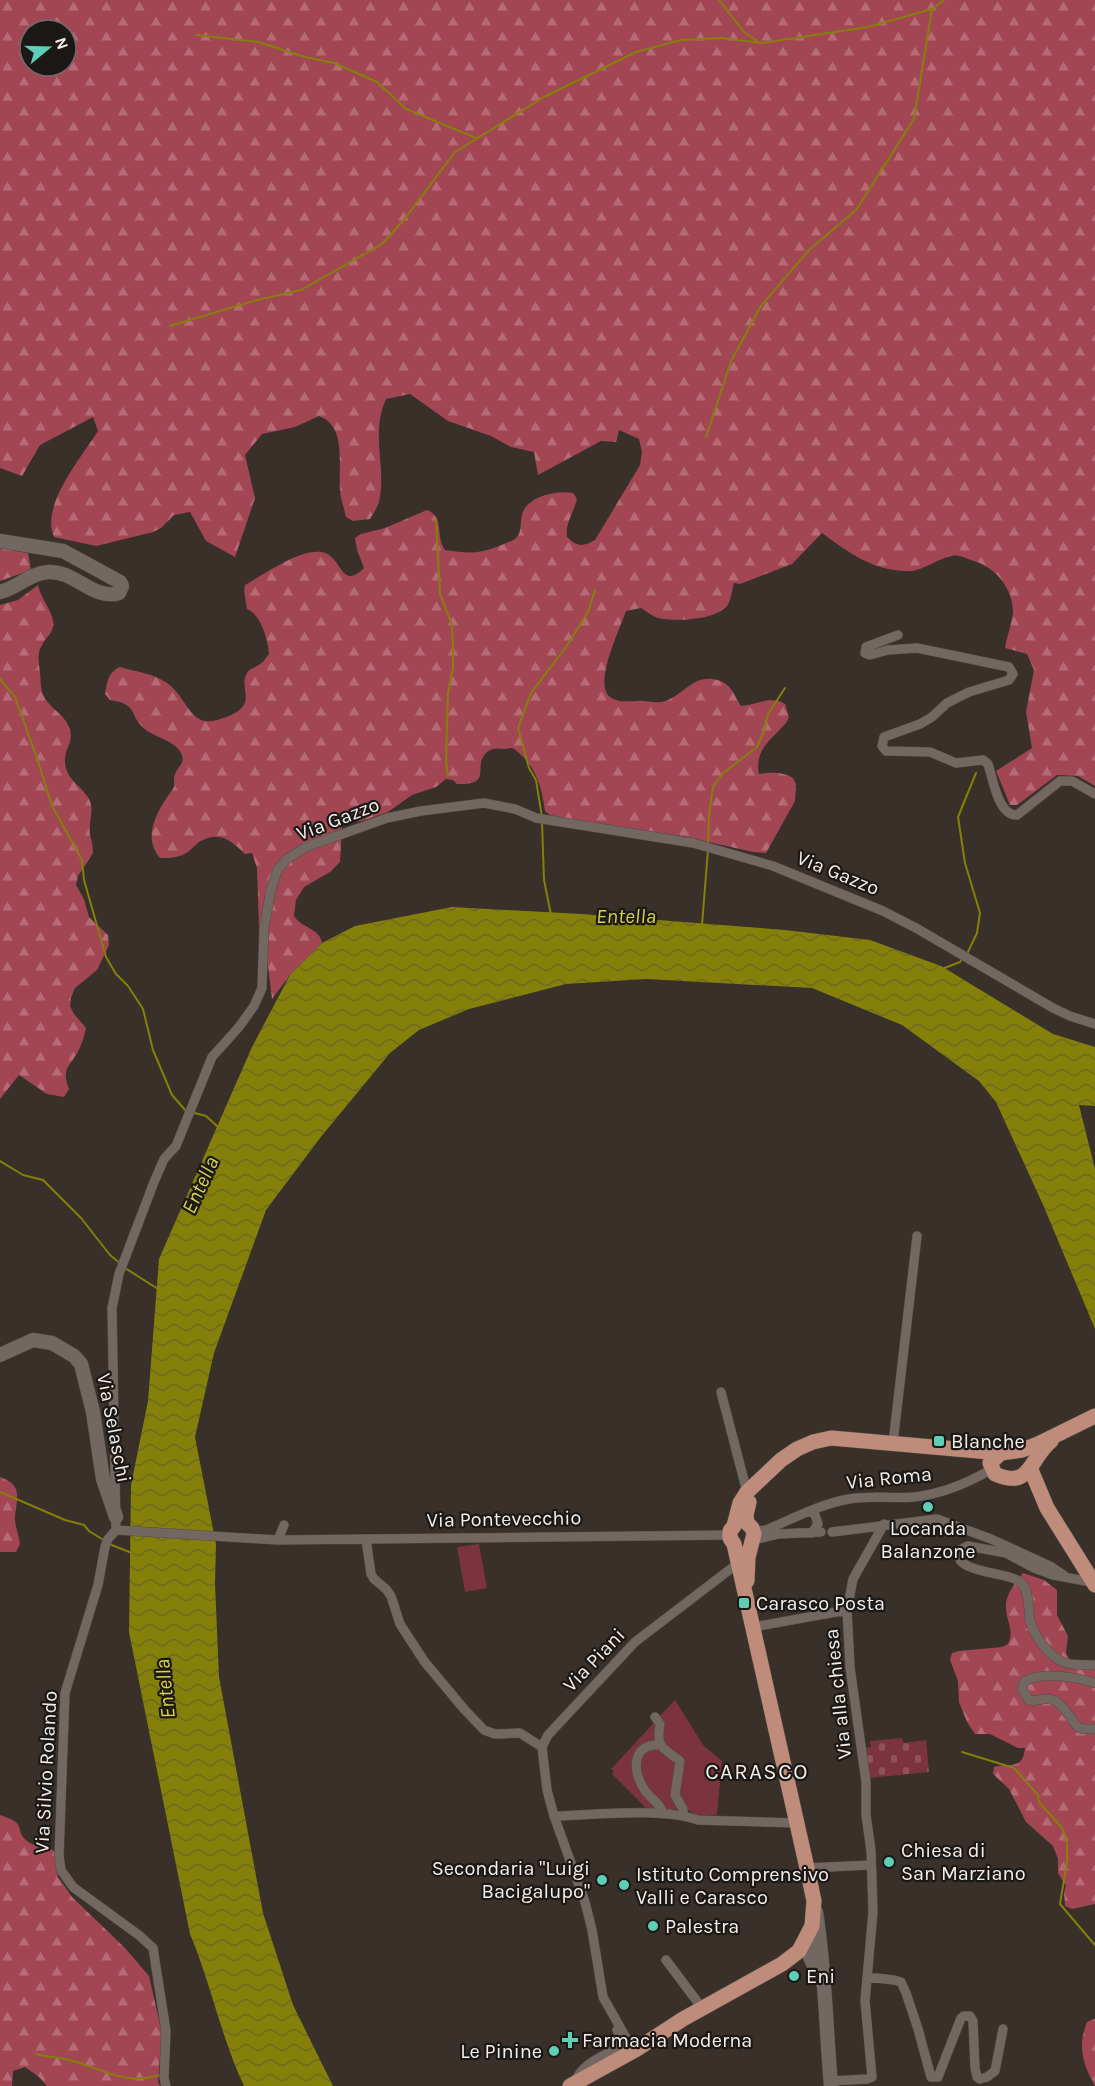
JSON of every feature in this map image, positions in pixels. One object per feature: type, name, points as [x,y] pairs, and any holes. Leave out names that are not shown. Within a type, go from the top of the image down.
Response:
[{"type":"main road","points":[[750,1609],[748,1557],[740,1503],[758,1480],[797,1449],[831,1438],[966,1448],[994,1461],[1055,1437],[1095,1416]]},
{"type":"main road","points":[[994,1461],[995,1474],[1015,1479],[1025,1476],[1047,1443],[1055,1437]]},
{"type":"main road","points":[[1022,1450],[1029,1457],[1047,1508],[1093,1583]]},
{"type":"main road","points":[[1015,1479],[1047,1508]]},
{"type":"main road","points":[[572,2085],[637,2049],[702,2008],[782,1964],[799,1951],[808,1933],[814,1901],[750,1609],[737,1564],[748,1506],[758,1480]]},
{"type":"street","points":[[0,541],[63,551],[120,582],[122,586],[119,593],[108,594],[74,578],[49,572],[35,575],[15,587],[0,592]]},
{"type":"street","points":[[898,635],[866,647],[865,653],[870,655],[888,650],[925,649],[1009,667],[1013,675],[1009,680],[969,692],[947,703],[932,717],[920,724],[884,737],[882,746],[886,751],[930,752],[956,763],[983,759],[988,764],[1001,805],[1005,812],[1011,815],[1017,815],[1060,781],[1072,781],[1095,794]]},
{"type":"street","name":"Via Gazzo","points":[[117,1526],[112,1308],[118,1274],[154,1182],[165,1159],[176,1146],[212,1057],[239,1027],[262,988],[264,928],[271,889],[278,869],[287,859],[306,847],[387,818],[484,803],[515,809],[536,818],[693,843],[773,866],[883,911],[1070,1016],[1095,1024]]},
{"type":"street","points":[[893,1443],[917,1236]]},
{"type":"street","name":"Via Selaschi","points":[[0,1354],[33,1341],[52,1344],[74,1356],[81,1364],[91,1404],[103,1479],[117,1526]]},
{"type":"street","points":[[721,1392],[747,1492]]},
{"type":"street","name":"Via Roma","points":[[743,1535],[766,1530],[834,1502],[851,1498],[914,1497],[938,1492],[966,1483],[994,1461]]},
{"type":"street","points":[[811,1512],[815,1515],[822,1532]]},
{"type":"street","points":[[743,1535],[822,1532],[937,1519],[991,1539],[1041,1562],[1068,1578]]},
{"type":"street","name":"Via alla chiesa","points":[[831,2084],[872,2077],[866,2001],[873,1912],[871,1867],[866,1815],[866,1782],[850,1667],[847,1610],[853,1579],[884,1524]]},
{"type":"street","points":[[276,1540],[284,1525]]},
{"type":"street","name":"Via Pontevecchio","points":[[117,1526],[276,1540],[743,1535]]},
{"type":"street","name":"Via Silvio Rolando","points":[[117,1526],[105,1547],[98,1585],[65,1693],[59,1856],[61,1870],[73,1887],[153,1948],[166,2031],[164,2078],[166,2086]]},
{"type":"street","points":[[366,1539],[371,1574],[392,1596],[400,1624],[424,1661],[464,1709],[484,1730],[495,1734],[520,1733],[542,1747],[554,1816],[585,1902],[592,1930],[603,1997],[628,2043],[637,2049]]},
{"type":"street","points":[[1093,1583],[1053,1575],[1006,1553],[968,1546],[959,1553],[959,1559],[963,1564],[987,1573],[1012,1577],[1023,1584],[1028,1599],[1030,1621],[1047,1650],[1064,1663],[1095,1665]]},
{"type":"street","name":"Via Piani","points":[[542,1747],[548,1735],[635,1642],[737,1564]]},
{"type":"street","points":[[754,1627],[847,1610]]},
{"type":"street","points":[[1095,1683],[1078,1677],[1037,1676],[1024,1682],[1022,1689],[1029,1700],[1034,1702],[1047,1698],[1056,1700],[1078,1727],[1095,1729]]},
{"type":"street","points":[[655,1717],[660,1724],[658,1735],[660,1745],[680,1761],[675,1795],[683,1809],[683,1815]]},
{"type":"street","points":[[660,1745],[647,1745],[640,1751],[638,1771],[642,1796],[661,1807],[663,1814]]},
{"type":"street","points":[[554,1816],[633,1813],[683,1815],[698,1820],[797,1823]]},
{"type":"street","points":[[807,1868],[871,1867]]},
{"type":"street","points":[[814,1901],[822,1953],[831,2084]]},
{"type":"street","points":[[808,1933],[822,1953]]},
{"type":"street","points":[[808,1933],[807,1950],[823,1988]]},
{"type":"street","points":[[666,1960],[702,2008]]},
{"type":"street","points":[[782,1964],[800,1962],[812,1972],[823,1988]]},
{"type":"street","points":[[867,1977],[901,1982],[918,2029],[931,2077],[938,2077],[961,2018],[970,2016],[973,2021],[975,2068],[977,2077],[980,2079],[995,2071],[1003,2029]]},
{"type":"street","points":[[572,2085],[585,2066],[619,2047],[620,2037],[612,2014]]},
{"type":"green space","points":[[0,0],[1095,0],[1095,786],[1078,776],[1057,775],[1017,805],[1010,805],[996,771],[1032,748],[1026,712],[1034,670],[1027,654],[1005,648],[1013,612],[1012,603],[1006,587],[996,573],[982,564],[954,556],[917,570],[892,570],[860,558],[822,533],[792,564],[740,584],[734,583],[727,606],[722,611],[705,617],[674,620],[658,618],[641,608],[626,611],[606,669],[604,681],[606,690],[610,697],[620,701],[664,701],[703,679],[709,679],[726,684],[741,706],[769,700],[785,704],[789,717],[761,752],[758,766],[759,774],[777,773],[793,778],[796,784],[795,801],[766,853],[682,836],[582,823],[550,815],[545,811],[538,780],[526,760],[512,748],[492,749],[482,758],[479,778],[475,782],[457,784],[453,780],[446,779],[436,787],[412,795],[388,812],[342,826],[340,862],[330,872],[304,887],[296,900],[294,916],[318,934],[322,943],[290,975],[272,999],[267,958],[259,927],[257,868],[252,853],[245,854],[230,841],[213,837],[206,838],[181,855],[160,858],[152,843],[152,828],[158,813],[174,787],[174,776],[182,762],[182,756],[175,745],[140,725],[130,708],[120,702],[110,700],[105,694],[111,675],[120,667],[162,680],[174,689],[196,717],[203,721],[212,721],[231,715],[245,703],[244,683],[247,673],[269,654],[260,622],[247,609],[245,585],[282,563],[312,552],[328,554],[345,574],[350,576],[356,574],[364,568],[355,538],[427,510],[436,517],[440,539],[445,550],[469,552],[488,550],[518,536],[522,515],[535,499],[566,492],[573,493],[577,499],[568,522],[567,537],[574,543],[587,544],[595,540],[640,465],[642,452],[639,439],[619,430],[616,442],[601,441],[538,475],[534,452],[511,447],[491,436],[448,421],[410,394],[386,399],[379,425],[381,489],[379,502],[370,519],[353,521],[346,517],[341,496],[337,437],[328,421],[319,416],[295,427],[262,434],[245,455],[255,498],[235,557],[206,541],[190,512],[174,515],[161,528],[153,532],[96,546],[54,537],[51,524],[58,496],[73,468],[98,431],[93,417],[40,445],[22,476],[0,468]]},
{"type":"green space","points":[[0,548],[28,553],[31,570],[0,581]]},
{"type":"green space","points":[[38,585],[53,622],[53,627],[39,654],[41,689],[44,697],[69,727],[71,737],[65,757],[66,768],[91,803],[90,835],[93,853],[78,876],[76,885],[84,899],[89,917],[108,935],[109,945],[97,970],[75,988],[71,997],[70,1006],[86,1028],[79,1049],[66,1070],[69,1089],[64,1097],[47,1094],[19,1075],[0,1099],[0,605],[18,600]]},
{"type":"green space","points":[[0,1477],[12,1484],[17,1492],[15,1519],[20,1544],[16,1552],[0,1552]]},
{"type":"green space","points":[[479,1544],[487,1588],[465,1592],[457,1547]]},
{"type":"green space","points":[[1023,1573],[1044,1580],[1057,1590],[1057,1615],[1068,1636],[1066,1653],[1074,1667],[1095,1670],[1095,1904],[1072,1909],[1065,1906],[1066,1886],[1058,1873],[1058,1859],[1053,1846],[1026,1822],[1009,1789],[993,1774],[994,1767],[1018,1763],[1024,1755],[1025,1748],[1018,1748],[990,1734],[975,1734],[959,1702],[958,1681],[950,1660],[952,1653],[959,1651],[1002,1647],[1008,1644],[1010,1630],[1006,1602],[1011,1589]]},
{"type":"green space","points":[[675,1700],[703,1745],[722,1761],[717,1815],[698,1816],[688,1810],[646,1808],[612,1774],[614,1771],[611,1769]]},
{"type":"green space","points":[[902,1738],[904,1743],[926,1740],[929,1772],[869,1778],[864,1748],[871,1747],[870,1741]]},
{"type":"green space","points":[[0,1815],[18,1824],[23,1837],[30,1843],[54,1851],[58,1877],[72,1897],[125,1948],[149,1976],[162,2033],[158,2082],[160,2086],[47,2086],[25,2067],[13,2071],[12,2086],[0,2086]]},
{"type":"green space","points":[[1095,2019],[1095,2086],[1085,2063],[1082,2039],[1087,2022]]},
{"type":"water","name":"Entella","points":[[452,907],[581,914],[785,930],[870,940],[941,966],[1053,1034],[1095,1047],[1095,1106],[1079,1105],[1095,1169],[1095,1329],[1044,1207],[996,1102],[979,1081],[902,1025],[812,988],[646,979],[566,984],[469,1009],[419,1030],[390,1053],[320,1138],[266,1210],[214,1353],[195,1437],[216,1544],[215,1584],[219,1677],[263,1913],[293,2005],[333,2086],[244,2086],[190,1934],[129,1632],[131,1485],[148,1401],[159,1259],[252,1047],[290,975],[322,943],[355,926]]},
{"type":"waterway","points":[[719,0],[744,32],[760,43]]},
{"type":"waterway","points":[[170,326],[257,300],[301,290],[382,244],[403,221],[455,152],[544,97],[636,52],[681,40],[722,38],[762,43],[868,27],[932,9],[944,0]]},
{"type":"waterway","points":[[706,437],[731,361],[761,306],[809,250],[856,210],[914,119],[932,9]]},
{"type":"waterway","points":[[196,35],[258,42],[305,57],[334,63],[377,82],[406,109],[476,138]]},
{"type":"waterway","points":[[436,519],[440,594],[452,625],[453,645],[453,668],[448,693],[446,761],[448,776]]},
{"type":"waterway","points":[[542,817],[536,780],[529,768],[518,728],[531,693],[566,647],[588,612],[595,590]]},
{"type":"waterway","points":[[0,679],[15,697],[52,806],[82,860],[84,880],[106,957],[143,1009],[153,1050],[172,1095],[186,1111]]},
{"type":"waterway","points":[[708,844],[713,787],[722,774],[757,747],[768,714],[785,688]]},
{"type":"waterway","points":[[967,954],[977,933],[980,913],[965,863],[958,817],[976,773]]},
{"type":"waterway","points":[[542,822],[544,880],[551,915]]},
{"type":"waterway","points":[[702,925],[708,850]]},
{"type":"waterway","points":[[942,969],[960,962],[963,958]]},
{"type":"waterway","points":[[191,1112],[206,1116],[219,1128]]},
{"type":"waterway","points":[[0,1161],[23,1175],[43,1180],[81,1218],[110,1255],[121,1264]]},
{"type":"waterway","points":[[125,1268],[158,1289]]},
{"type":"waterway","points":[[0,1492],[65,1520],[84,1525],[105,1541]]},
{"type":"waterway","points":[[109,1544],[132,1553]]},
{"type":"waterway","points":[[962,1752],[1014,1768],[1038,1795],[1039,1802],[1063,1829],[1067,1843],[1067,1862],[1060,1904],[1095,1945]]},
{"type":"waterway","points":[[36,2054],[81,2063],[124,2077],[147,2078],[160,2075]]},
{"type":"place","name":"Blanche","points":[[939,1441]]},
{"type":"place","name":"Locanda Balanzone","points":[[928,1507]]},
{"type":"place","name":"Carasco Posta","points":[[744,1603]]},
{"type":"place","name":"Chiesa di San Marziano","points":[[889,1862]]},
{"type":"place","name":"Secondaria \"Luigi Bacigalupo\"","points":[[602,1880]]},
{"type":"place","name":"Istituto Comprensivo Valli e Carasco","points":[[624,1885]]},
{"type":"place","name":"Palestra","points":[[653,1926]]},
{"type":"place","name":"Eni","points":[[794,1976]]},
{"type":"place","name":"Farmacia Moderna","points":[[570,2040]]},
{"type":"place","name":"Le Pinine","points":[[554,2051]]},
{"type":"district","name":"CARASCO","points":[[757,1772]]}]
